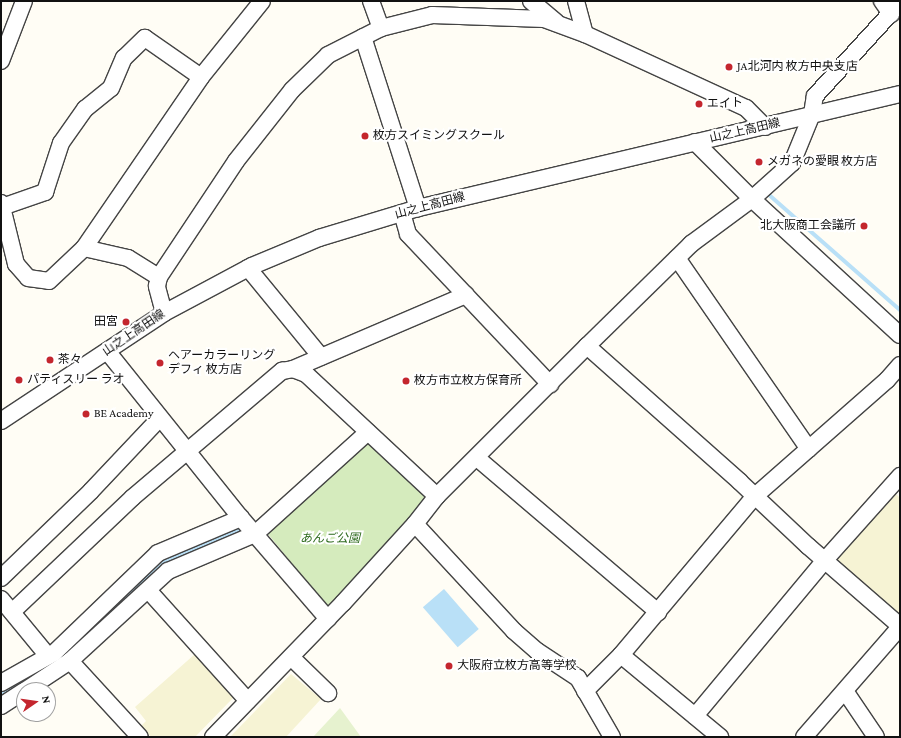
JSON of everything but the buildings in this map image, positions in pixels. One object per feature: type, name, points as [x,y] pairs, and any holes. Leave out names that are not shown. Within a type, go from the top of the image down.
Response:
[{"type":"street","points":[[1,61],[24,1]]},
{"type":"street","points":[[201,76],[146,38],[124,58],[111,88],[85,108],[61,143],[45,192],[1,205],[16,264],[28,278],[49,281],[84,248],[201,76],[262,1]]},
{"type":"street","points":[[371,1],[381,28]]},
{"type":"street","points":[[531,1],[560,25]]},
{"type":"street","points":[[576,1],[585,34]]},
{"type":"street","points":[[212,737],[328,619],[415,524],[437,496],[477,458],[586,346],[691,244],[752,199],[792,163],[812,114],[815,96],[891,6]]},
{"type":"street","points":[[164,313],[156,286],[159,277],[236,161],[292,90],[328,55],[381,28],[432,15],[544,19],[585,34],[746,108],[765,126]]},
{"type":"street","points":[[363,37],[418,208]]},
{"type":"street","name":"山之上高田線","points":[[1,421],[164,313],[248,268],[318,238],[418,208],[900,94]]},
{"type":"street","points":[[695,142],[752,199],[900,335]]},
{"type":"street","points":[[402,213],[408,234],[550,384]]},
{"type":"street","points":[[84,248],[128,258],[159,277]]},
{"type":"street","points":[[677,258],[809,449]]},
{"type":"street","points":[[248,268],[321,357]]},
{"type":"street","points":[[12,612],[132,498],[282,371],[293,369],[466,295]]},
{"type":"street","points":[[586,346],[900,626],[804,737]]},
{"type":"street","points":[[107,351],[241,518],[328,619]]},
{"type":"street","points":[[586,691],[621,655],[755,496],[809,449],[900,365]]},
{"type":"street","points":[[293,369],[306,374],[437,496]]},
{"type":"street","points":[[1,578],[91,491],[160,418]]},
{"type":"street","points":[[38,682],[70,661],[168,571],[255,534],[368,432]]},
{"type":"street","points":[[477,458],[658,612]]},
{"type":"street","points":[[695,716],[825,560],[900,476]]},
{"type":"street","points":[[1,683],[48,656],[158,553],[241,518]]},
{"type":"street","points":[[415,524],[514,631],[537,650],[578,678],[612,737]]},
{"type":"street","points":[[148,590],[248,701]]},
{"type":"street","points":[[1,599],[48,656]]},
{"type":"street","points":[[621,655],[720,737]]},
{"type":"street","points":[[291,657],[328,693]]},
{"type":"street","points":[[70,661],[140,737]]},
{"type":"street","points":[[845,691],[876,737]]},
{"type":"street","points":[[1,706],[16,697]]},
{"type":"shaded area","points":[[895,493],[900,498],[900,618],[836,561]]},
{"type":"shaded area","points":[[195,654],[234,697],[195,737],[151,737],[141,726],[146,721],[135,707]]},
{"type":"shaded area","points":[[291,674],[321,699],[286,737],[230,737]]},
{"type":"green space","name":"あんご公園","points":[[369,442],[429,497],[329,609],[268,534]]},
{"type":"green space","points":[[340,708],[361,737],[313,737]]},
{"type":"water","points":[[444,589],[479,629],[458,647],[423,607]]},
{"type":"waterway","points":[[768,194],[900,310]]},
{"type":"waterway","points":[[60,657],[165,562],[242,529]]},
{"type":"waterway","points":[[1,694],[38,671]]},
{"type":"place","name":"JA北河内 枚方中央支店","points":[[729,67]]},
{"type":"place","name":"エイト","points":[[699,104]]},
{"type":"place","name":"枚方スイミングスクール","points":[[365,136]]},
{"type":"place","name":"メガネの愛眼 枚方店","points":[[759,162]]},
{"type":"place","name":"北大阪商工会議所","points":[[864,226]]},
{"type":"place","name":"田宮","points":[[126,322]]},
{"type":"place","name":"茶々","points":[[50,360]]},
{"type":"place","name":"ヘアーカラーリング デフィ 枚方店","points":[[160,363]]},
{"type":"place","name":"パティスリー ラオ","points":[[19,380]]},
{"type":"place","name":"枚方市立枚方保育所","points":[[406,381]]},
{"type":"place","name":"BE Academy","points":[[86,414]]},
{"type":"place","name":"大阪府立枚方高等学校","points":[[449,666]]}]
